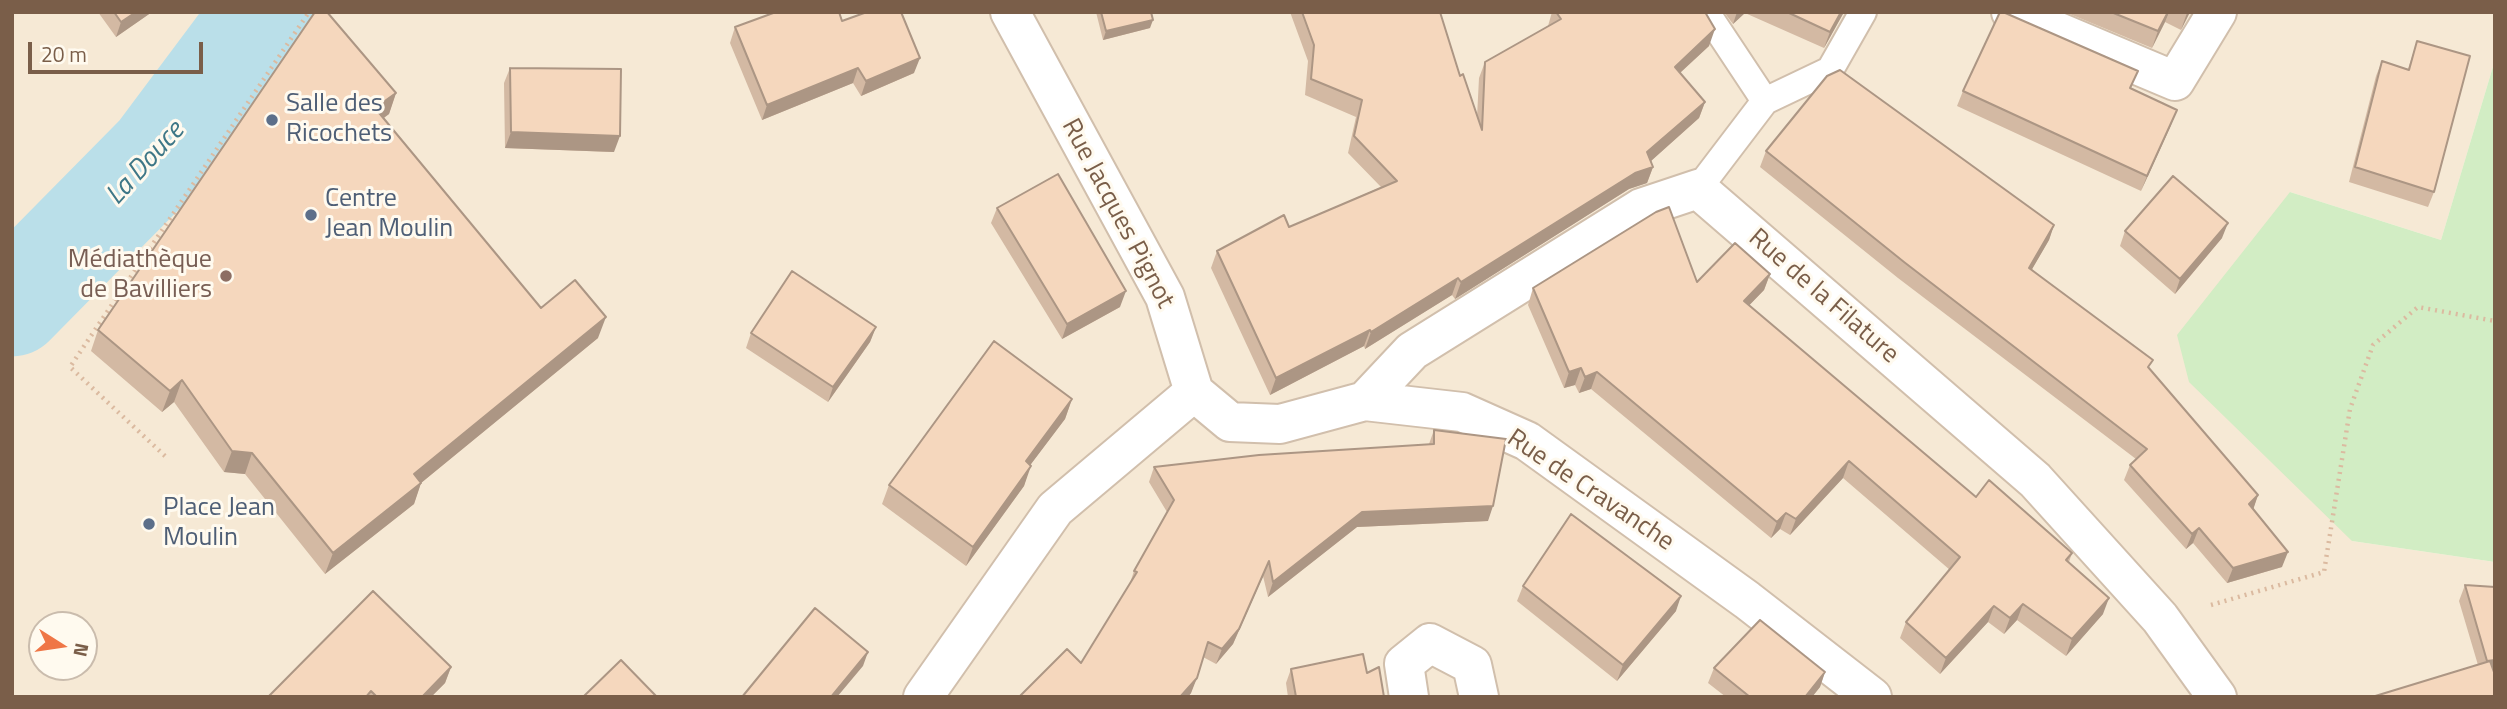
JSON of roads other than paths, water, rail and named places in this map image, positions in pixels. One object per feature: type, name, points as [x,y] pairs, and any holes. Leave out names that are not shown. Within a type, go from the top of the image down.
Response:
[{"type":"street","name":"Rue Jacques Pignot","points":[[1010,12],[1165,297],[1194,392]]},
{"type":"street","points":[[2011,12],[2175,81],[2217,12]]},
{"type":"street","points":[[1365,401],[1412,351],[1642,208],[1698,189]]},
{"type":"street","name":"Rue de la Filature","points":[[1698,189],[2035,480],[2160,618],[2217,697]]},
{"type":"street","name":"Rue de Cravanche","points":[[1194,392],[1230,422],[1280,424],[1365,401],[1462,412],[1527,441],[1747,600],[1872,697]]},
{"type":"street","points":[[923,697],[1055,509],[1194,392]]},
{"type":"street","points":[[1409,697],[1404,664],[1430,643],[1472,665],[1479,697]]},
{"type":"lane","points":[[1706,12],[1765,101]]},
{"type":"lane","points":[[1698,189],[1765,101],[1830,70],[1863,12]]},
{"type":"waterway","name":"La Douce","points":[[12,304],[160,154],[266,12]]},
{"type":"place","name":"Salle des Ricochets","points":[[272,120]]},
{"type":"place","name":"Centre Jean Moulin","points":[[311,215]]},
{"type":"place","name":"Médiathèque de Bavilliers","points":[[226,276]]},
{"type":"place","name":"Place Jean Moulin","points":[[149,524]]}]
